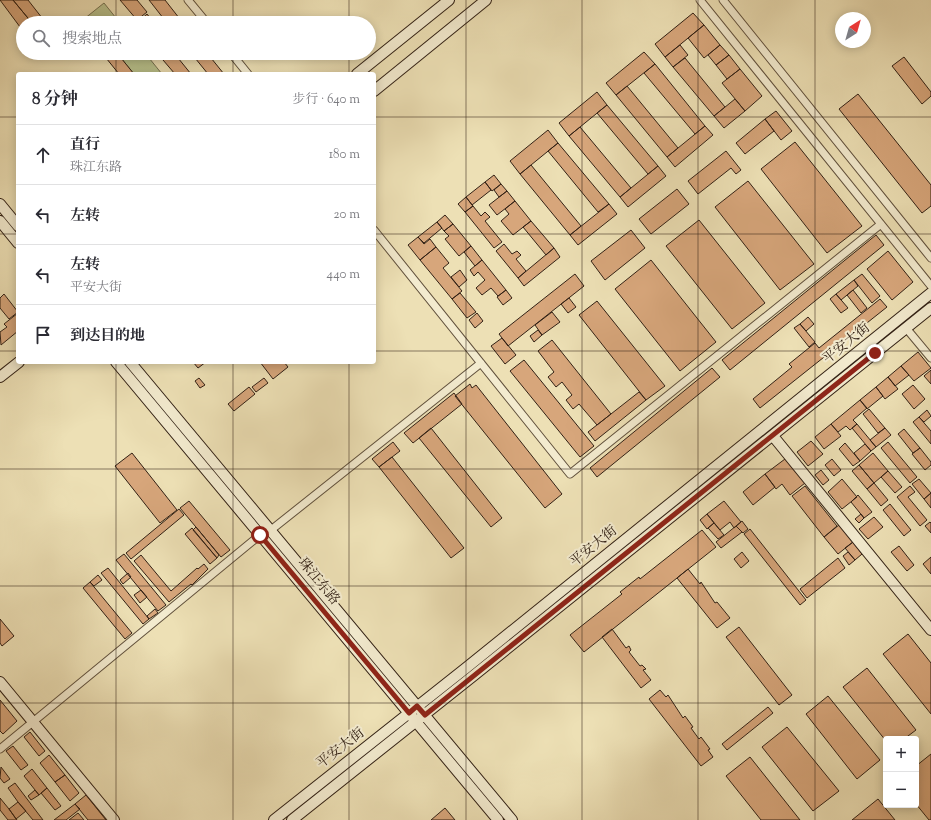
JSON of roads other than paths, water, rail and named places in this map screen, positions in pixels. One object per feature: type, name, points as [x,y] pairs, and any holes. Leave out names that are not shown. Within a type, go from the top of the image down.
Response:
[{"type":"main road","points":[[376,59],[449,0]]},
{"type":"main road","points":[[376,89],[486,0]]},
{"type":"main road","points":[[359,72],[374,60]]},
{"type":"main road","points":[[0,204],[16,224]]},
{"type":"main road","points":[[0,221],[16,241]]},
{"type":"main road","name":"平安大街","points":[[292,820],[416,722],[421,711],[931,293]]},
{"type":"main road","name":"平安大街","points":[[274,820],[409,713],[421,711],[773,436],[931,308]]},
{"type":"main road","points":[[0,377],[16,364]]},
{"type":"main road","name":"珠江东路","points":[[118,364],[498,820]]},
{"type":"main road","points":[[132,364],[512,820]]},
{"type":"main road","points":[[773,436],[931,630]]},
{"type":"main road","points":[[0,682],[114,820]]},
{"type":"street","points":[[188,0],[201,16]]},
{"type":"street","points":[[700,0],[931,286]]},
{"type":"street","points":[[723,0],[931,258]]},
{"type":"street","points":[[237,60],[246,72]]},
{"type":"street","points":[[376,232],[570,474],[881,224]]},
{"type":"street","points":[[906,328],[931,358]]},
{"type":"street","points":[[271,530],[481,363]]},
{"type":"street","points":[[0,749],[34,723],[260,535]]}]
